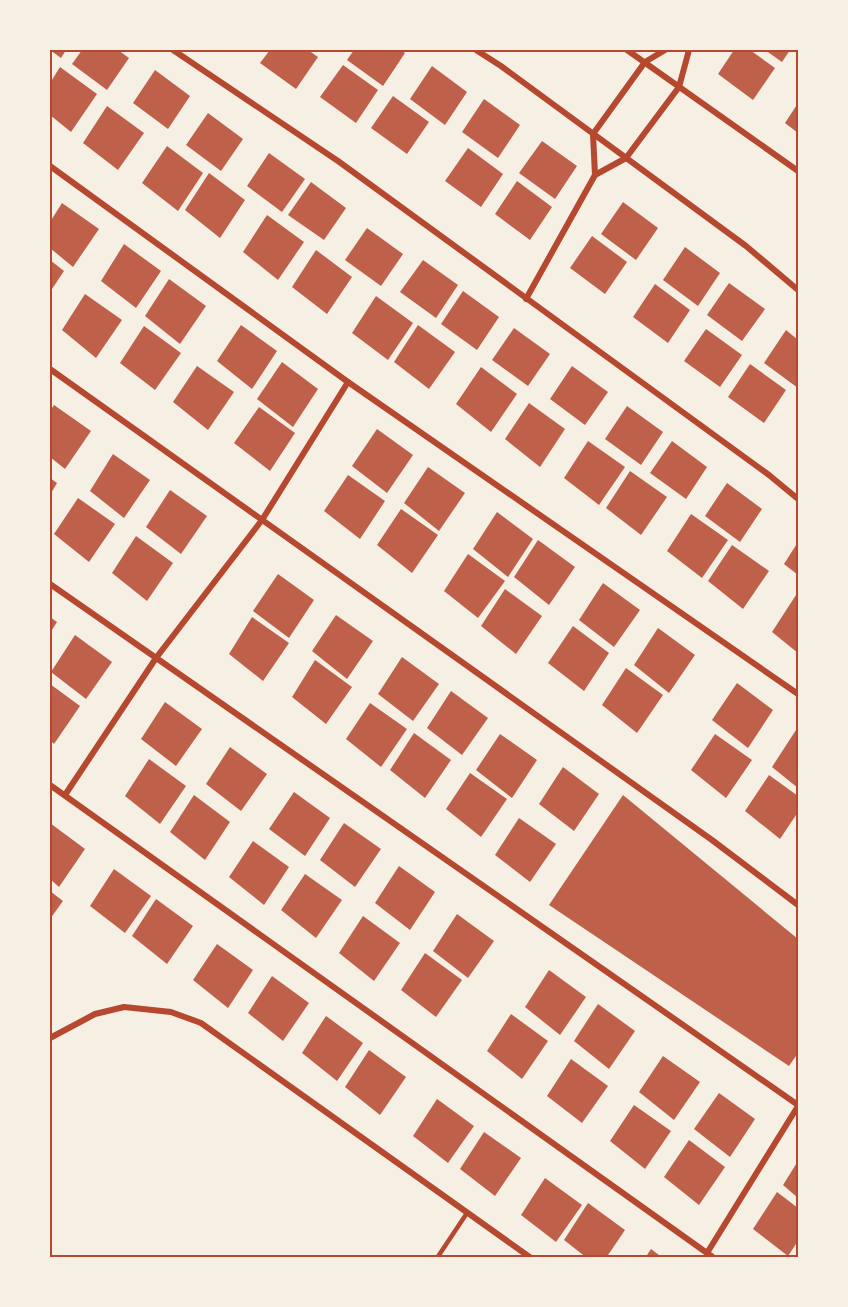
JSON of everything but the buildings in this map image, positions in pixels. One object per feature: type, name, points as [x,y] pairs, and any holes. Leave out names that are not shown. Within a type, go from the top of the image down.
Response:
[{"type":"street","points":[[173,50],[338,161],[769,475],[798,499]]},
{"type":"street","points":[[476,50],[746,246],[798,290]]},
{"type":"street","points":[[627,50],[798,171]]},
{"type":"street","points":[[595,175],[592,134],[645,62],[665,50]]},
{"type":"street","points":[[526,299],[595,175],[627,158],[679,87],[689,50]]},
{"type":"street","points":[[50,166],[348,382],[798,694]]},
{"type":"street","points":[[50,369],[712,840],[798,905]]},
{"type":"street","points":[[65,795],[156,658],[262,520],[348,382]]},
{"type":"street","points":[[50,584],[798,1105],[707,1253]]},
{"type":"street","points":[[50,784],[714,1257]]},
{"type":"street","points":[[51,1034],[95,1014],[124,1007],[171,1012],[201,1023],[531,1257]]},
{"type":"lane","points":[[437,1257],[467,1213]]}]
